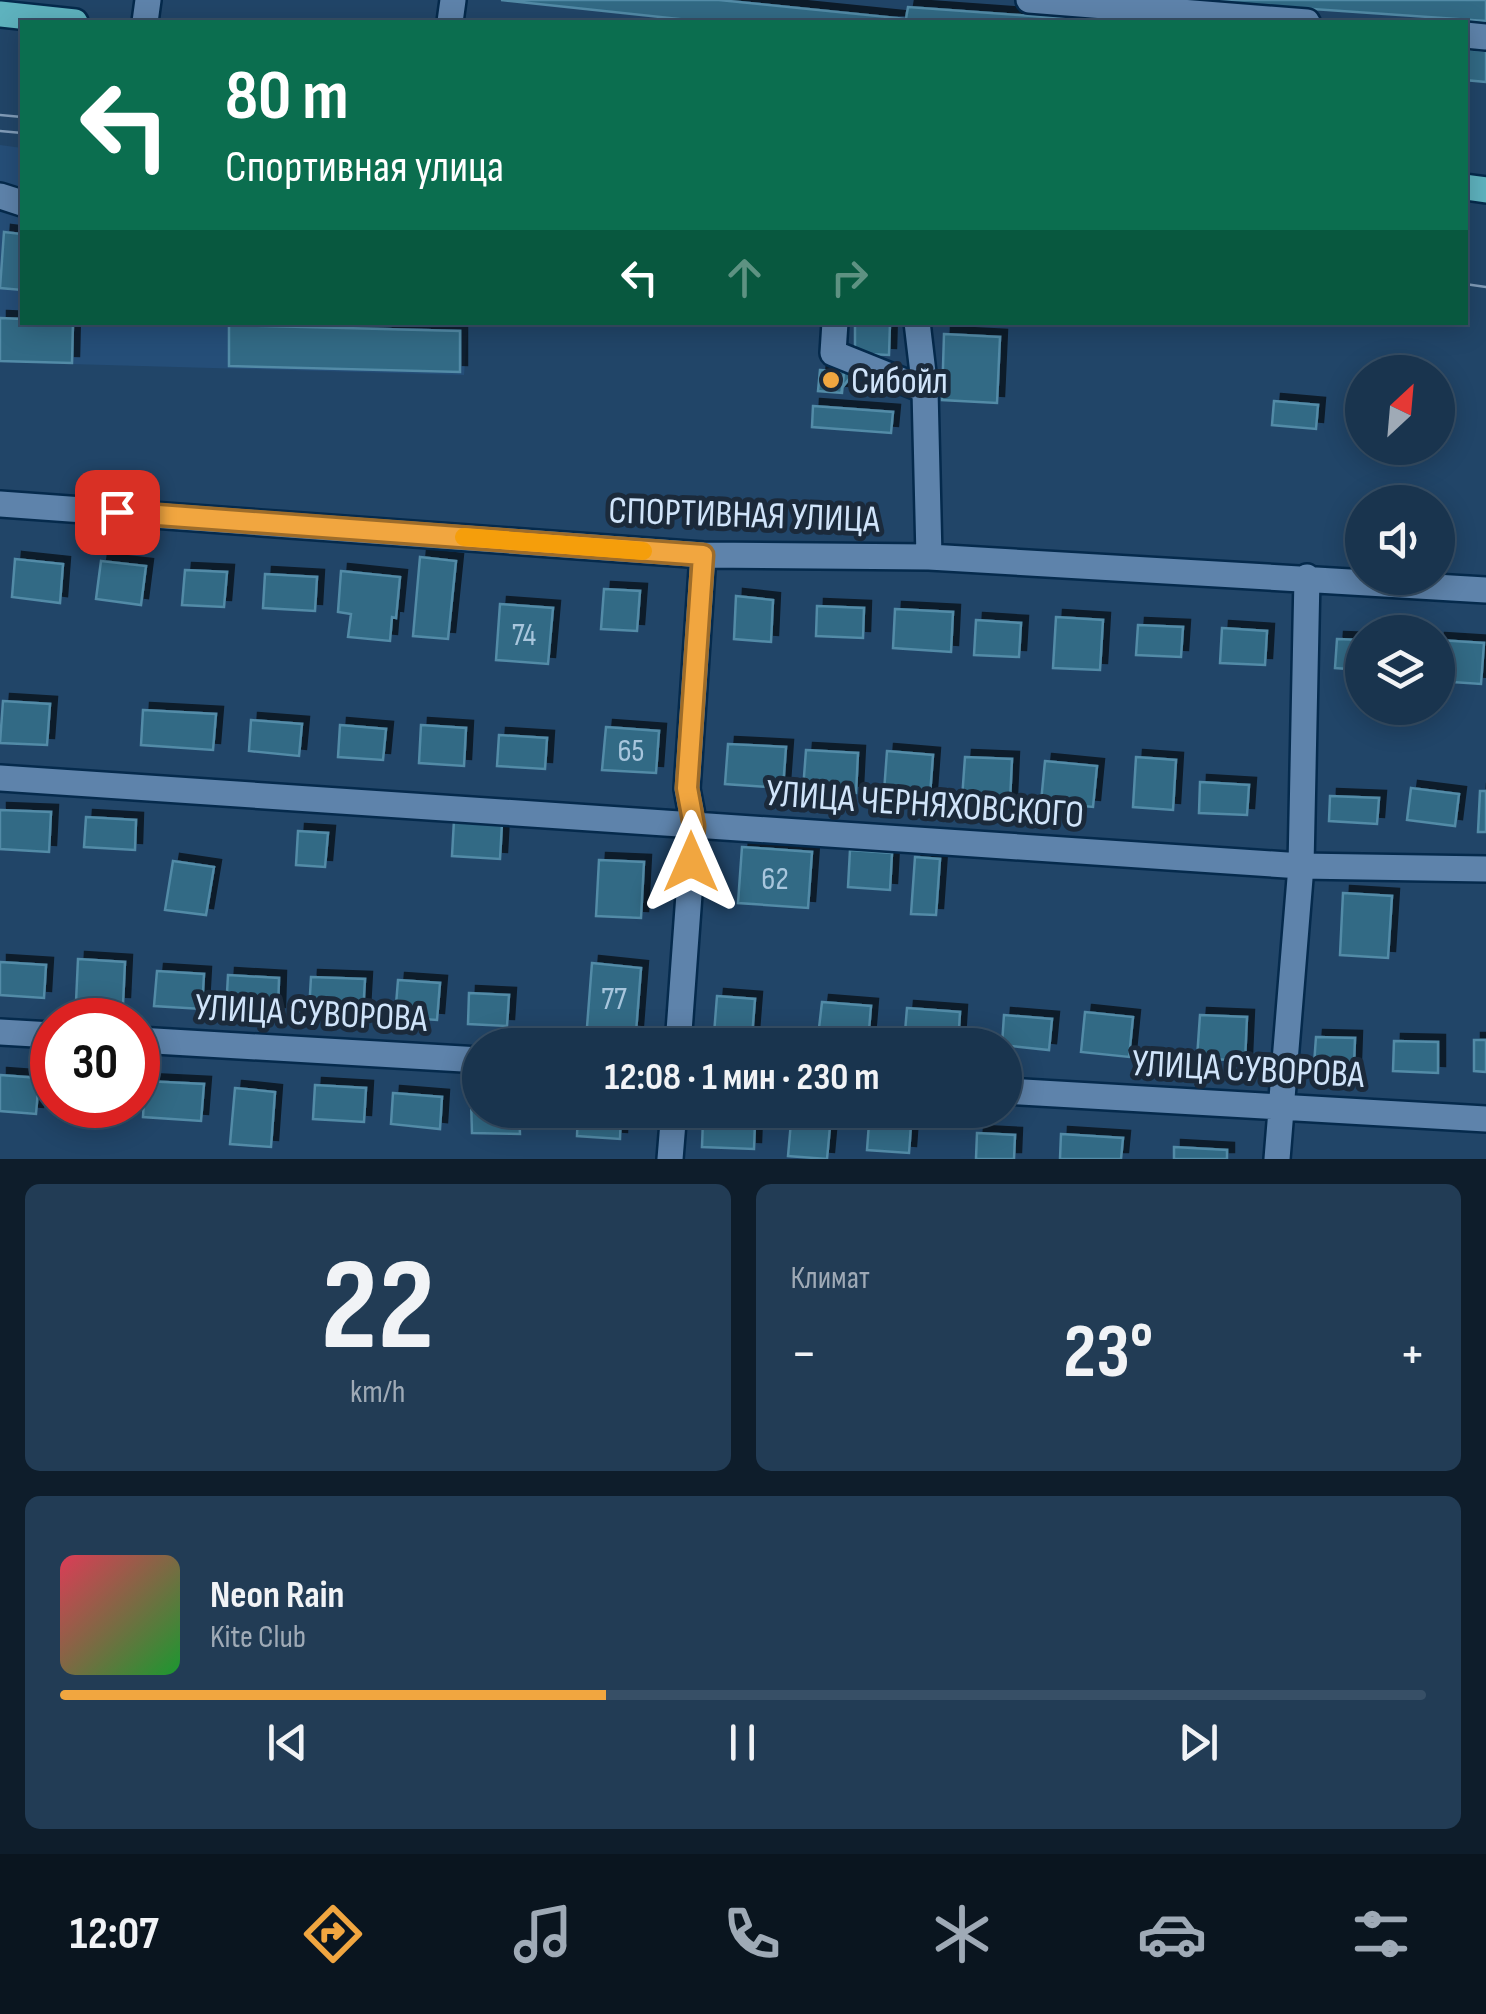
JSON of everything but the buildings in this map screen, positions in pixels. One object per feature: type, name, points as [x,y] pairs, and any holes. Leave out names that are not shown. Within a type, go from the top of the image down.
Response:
[{"type":"main road","points":[[0,14],[56,20]]},
{"type":"street","points":[[1029,0],[1283,20]]},
{"type":"street","points":[[835,325],[833,353],[925,390]]},
{"type":"street","points":[[917,325],[925,390],[928,558]]},
{"type":"street","name":"СПОРТИВНАЯ УЛИЦА","points":[[0,504],[703,555],[928,558],[1486,590]]},
{"type":"street","points":[[679,1028],[694,826],[687,788],[703,555]]},
{"type":"street","points":[[1276,1159],[1301,866],[1307,577]]},
{"type":"street","name":"УЛИЦА ЧЕРНЯХОВСКОГО","points":[[0,778],[1301,866],[1486,869]]},
{"type":"street","points":[[0,1032],[30,1034]]},
{"type":"street","name":"УЛИЦА СУВОРОВА","points":[[160,1041],[462,1059]]},
{"type":"street","name":"УЛИЦА СУВОРОВА","points":[[1022,1092],[1486,1119]]},
{"type":"street","points":[[670,1159],[673,1128]]},
{"type":"shaded area","points":[[0,145],[20,148],[20,325],[468,325],[464,375],[0,362]]},
{"type":"tram line","points":[[0,115],[20,117]]},
{"type":"tram line","points":[[0,131],[20,133]]},
{"type":"tram line","points":[[1468,284],[1486,287]]},
{"type":"slow traffic","points":[[464,537],[643,551]]},
{"type":"place","name":"Сибойл","points":[[831,380]]},
{"type":"route","points":[[117,512],[703,555],[687,788],[694,826],[691,862]]}]
